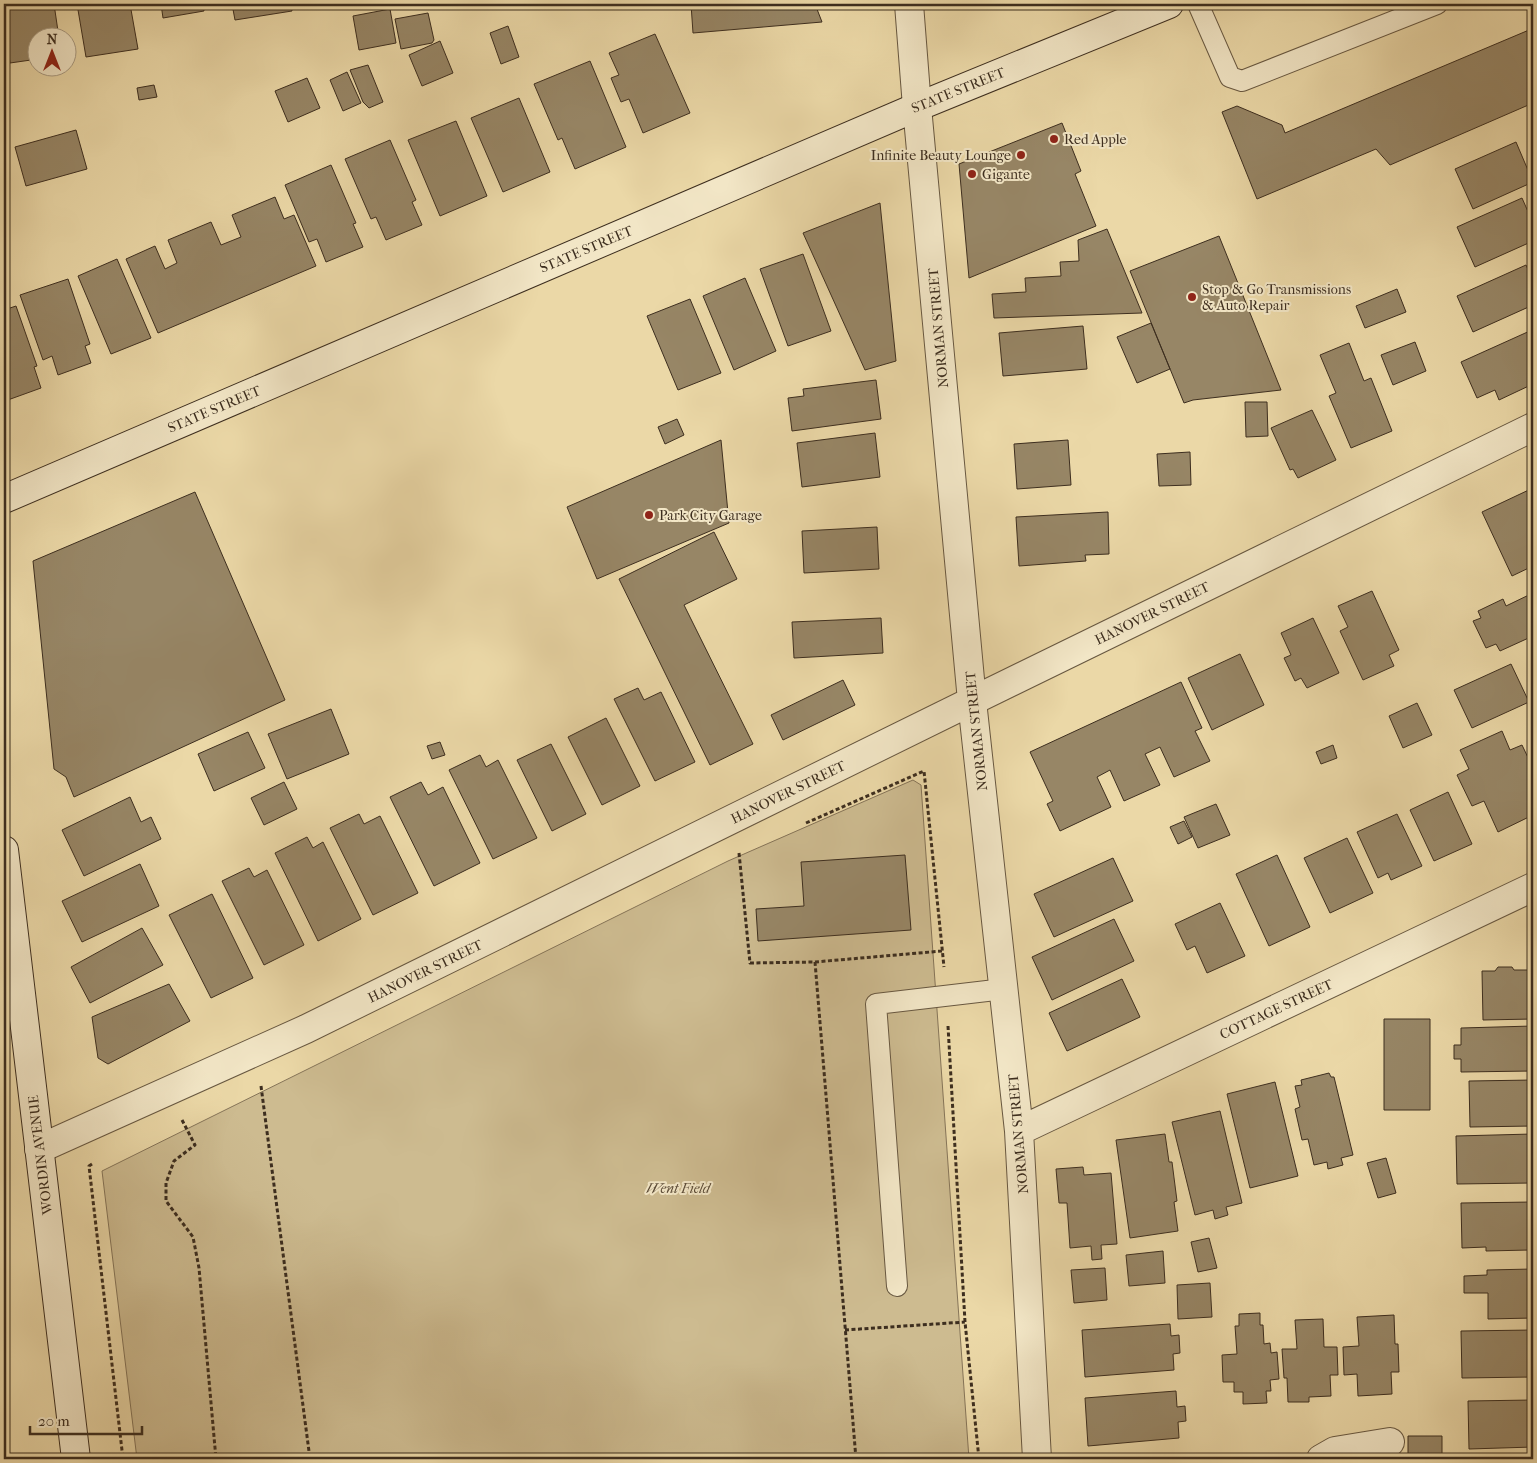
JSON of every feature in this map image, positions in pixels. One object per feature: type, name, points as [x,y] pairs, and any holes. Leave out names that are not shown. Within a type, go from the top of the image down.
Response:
[{"type":"street","name":"NORMAN STREET","points":[[909,4],[972,701],[1019,1131],[1037,1459]]},
{"type":"street","name":"STATE STREET","points":[[4,499],[917,107],[1169,4]]},
{"type":"street","name":"HANOVER STREET","points":[[39,1149],[306,1029],[1533,427]]},
{"type":"street","name":"WORDIN AVENUE","points":[[4,850],[76,1459]]},
{"type":"street","name":"COTTAGE STREET","points":[[1019,1131],[1533,887]]},
{"type":"street","points":[[1321,1459],[1335,1451],[1390,1442]]},
{"type":"lane","points":[[1198,4],[1230,77],[1242,82],[1437,4]]},
{"type":"lane","points":[[897,1286],[876,1004],[1004,989]]},
{"type":"path","points":[[801,825],[924,771],[946,995],[965,1322],[979,1459]]},
{"type":"path","points":[[730,857],[748,849]]},
{"type":"path","points":[[739,852],[750,963],[815,962],[942,951]]},
{"type":"path","points":[[815,962],[856,1459]]},
{"type":"path","points":[[261,1082],[310,1459]]},
{"type":"path","points":[[174,1124],[182,1120],[194,1145],[174,1161],[166,1183],[166,1201],[193,1237],[199,1268],[216,1459]]},
{"type":"path","points":[[98,1162],[90,1166],[123,1459]]},
{"type":"path","points":[[845,1330],[965,1322]]},
{"type":"green space","name":"Went Field","points":[[913,780],[921,785],[969,1459],[137,1459],[102,1171],[728,861]]},
{"type":"building","points":[[4,4],[54,4],[58,28],[28,28],[28,60],[10,63],[4,23]]},
{"type":"building","points":[[77,4],[130,4],[138,49],[86,57]]},
{"type":"building","points":[[161,4],[203,4],[204,11],[163,18]]},
{"type":"building","points":[[232,4],[291,4],[292,11],[235,20]]},
{"type":"building","points":[[691,4],[815,4],[822,22],[693,33]]},
{"type":"building","points":[[390,9],[396,43],[359,50],[353,16]]},
{"type":"building","points":[[428,13],[434,40],[432,43],[401,49],[395,19]]},
{"type":"building","points":[[508,26],[519,57],[501,64],[490,33]]},
{"type":"building","points":[[1529,30],[1533,41],[1533,103],[1390,165],[1376,149],[1257,199],[1222,112],[1237,106],[1282,125],[1285,133]]},
{"type":"building","points":[[655,34],[690,113],[643,133],[629,99],[621,102],[611,78],[619,75],[609,53]]},
{"type":"building","points":[[440,41],[453,73],[422,86],[409,55]]},
{"type":"building","points":[[590,61],[626,147],[575,169],[562,138],[558,140],[534,84]]},
{"type":"building","points":[[368,65],[383,102],[369,108],[363,102],[350,70]]},
{"type":"building","points":[[347,72],[361,103],[343,111],[330,80]]},
{"type":"building","points":[[307,78],[320,108],[288,122],[275,91]]},
{"type":"building","points":[[154,85],[157,97],[139,100],[137,88]]},
{"type":"building","points":[[519,98],[550,172],[503,192],[471,118]]},
{"type":"building","points":[[456,121],[487,196],[440,216],[408,140]]},
{"type":"building","points":[[1062,123],[1081,171],[1075,174],[1096,226],[969,278],[959,164]]},
{"type":"building","points":[[76,130],[87,169],[26,186],[15,147]]},
{"type":"building","points":[[390,140],[416,200],[412,202],[422,225],[386,240],[376,217],[371,219],[345,159]]},
{"type":"building","points":[[1516,142],[1533,182],[1473,209],[1455,169]]},
{"type":"building","points":[[331,165],[356,223],[353,224],[363,247],[326,262],[317,239],[309,242],[285,185]]},
{"type":"building","points":[[275,197],[284,219],[294,215],[316,266],[158,333],[126,259],[155,246],[165,269],[177,263],[168,240],[211,222],[221,245],[241,237],[232,215]]},
{"type":"building","points":[[1522,198],[1533,223],[1533,241],[1475,267],[1457,227]]},
{"type":"building","points":[[880,203],[896,361],[865,370],[803,233]]},
{"type":"building","points":[[1107,229],[1142,313],[994,318],[992,294],[1026,292],[1025,278],[1061,276],[1060,262],[1079,261],[1078,240]]},
{"type":"building","name":"Stop & Go Transmissions & Auto Repair","points":[[1219,236],[1281,390],[1193,400],[1184,403],[1130,271]]},
{"type":"building","points":[[803,254],[831,331],[788,346],[760,269]]},
{"type":"building","points":[[117,259],[151,338],[111,354],[78,276]]},
{"type":"building","points":[[1526,265],[1533,281],[1533,305],[1473,332],[1457,296]]},
{"type":"building","points":[[745,278],[776,351],[734,370],[703,296]]},
{"type":"building","points":[[68,279],[90,344],[85,346],[91,363],[58,375],[52,356],[43,360],[20,295]]},
{"type":"building","points":[[1397,289],[1406,312],[1365,328],[1356,306]]},
{"type":"building","points":[[690,299],[721,373],[678,390],[647,316]]},
{"type":"building","points":[[16,306],[37,366],[34,367],[41,388],[5,401],[4,310]]},
{"type":"building","points":[[1151,323],[1170,369],[1137,383],[1117,337]]},
{"type":"building","points":[[1083,326],[1087,369],[1003,376],[999,333]]},
{"type":"building","points":[[1532,330],[1533,384],[1499,400],[1495,390],[1477,398],[1461,362]]},
{"type":"building","points":[[1415,342],[1426,371],[1393,385],[1381,355]]},
{"type":"building","points":[[1349,343],[1364,381],[1371,378],[1392,431],[1351,448],[1329,396],[1336,393],[1320,355]]},
{"type":"building","points":[[876,380],[881,419],[792,431],[788,398],[804,396],[803,389]]},
{"type":"building","points":[[1245,402],[1267,402],[1268,436],[1246,437]]},
{"type":"building","points":[[1312,410],[1336,460],[1298,478],[1293,469],[1290,470],[1271,428]]},
{"type":"building","points":[[677,419],[684,435],[665,444],[658,427]]},
{"type":"building","points":[[875,433],[880,477],[802,487],[797,443]]},
{"type":"building","name":"Park City Garage","points":[[721,440],[729,523],[597,579],[567,507]]},
{"type":"building","points":[[1068,440],[1071,485],[1017,489],[1014,444]]},
{"type":"building","points":[[1190,452],[1191,485],[1159,486],[1157,454]]},
{"type":"building","points":[[1533,488],[1533,566],[1512,576],[1482,512]]},
{"type":"building","points":[[195,492],[285,700],[74,797],[66,777],[54,769],[33,561]]},
{"type":"building","points":[[1108,512],[1109,554],[1085,555],[1086,561],[1019,566],[1016,517]]},
{"type":"building","points":[[877,527],[879,569],[804,573],[802,531]]},
{"type":"building","points":[[714,532],[737,579],[684,605],[753,744],[710,765],[619,579]]},
{"type":"building","points":[[1372,591],[1399,650],[1389,655],[1394,666],[1363,680],[1340,631],[1348,627],[1338,606]]},
{"type":"building","points":[[1533,593],[1533,636],[1500,651],[1496,644],[1486,648],[1473,621],[1481,618],[1478,611],[1503,599],[1506,606]]},
{"type":"building","points":[[881,618],[883,653],[794,658],[792,622]]},
{"type":"building","points":[[1313,618],[1339,673],[1307,688],[1301,678],[1295,681],[1284,658],[1291,655],[1281,633]]},
{"type":"building","points":[[1240,654],[1264,705],[1212,730],[1188,678]]},
{"type":"building","points":[[1511,664],[1529,702],[1472,728],[1454,690]]},
{"type":"building","points":[[843,680],[855,705],[783,740],[771,715]]},
{"type":"building","points":[[1181,682],[1202,728],[1195,731],[1210,761],[1174,777],[1160,747],[1145,754],[1160,785],[1124,801],[1110,770],[1097,777],[1111,807],[1060,831],[1047,804],[1053,801],[1030,752]]},
{"type":"building","points":[[638,688],[644,700],[661,692],[695,762],[655,781],[614,699]]},
{"type":"building","points":[[1417,703],[1432,735],[1403,748],[1389,716]]},
{"type":"building","points":[[331,709],[349,754],[287,779],[268,734]]},
{"type":"building","points":[[606,718],[640,786],[602,805],[568,737]]},
{"type":"building","points":[[1502,731],[1510,750],[1522,745],[1533,768],[1533,815],[1498,832],[1484,801],[1472,806],[1457,775],[1469,769],[1460,750]]},
{"type":"building","points":[[248,732],[265,768],[214,791],[198,754]]},
{"type":"building","points":[[440,742],[445,755],[432,759],[427,746]]},
{"type":"building","points":[[551,744],[586,814],[552,831],[517,760]]},
{"type":"building","points":[[1333,745],[1337,758],[1321,764],[1316,752]]},
{"type":"building","points":[[480,755],[486,767],[498,760],[537,838],[493,859],[449,770]]},
{"type":"building","points":[[284,782],[297,809],[264,825],[251,798]]},
{"type":"building","points":[[421,782],[428,795],[443,787],[480,863],[434,886],[390,797]]},
{"type":"building","points":[[1448,792],[1472,844],[1434,861],[1410,810]]},
{"type":"building","points":[[130,797],[141,822],[151,817],[161,839],[84,876],[62,830]]},
{"type":"building","points":[[1216,804],[1230,835],[1198,848],[1184,817]]},
{"type":"building","points":[[359,814],[364,824],[380,816],[418,893],[373,915],[330,828]]},
{"type":"building","points":[[1397,814],[1422,866],[1391,880],[1388,873],[1378,878],[1357,832]]},
{"type":"building","points":[[1184,821],[1192,837],[1178,844],[1170,827]]},
{"type":"building","points":[[307,837],[313,848],[323,842],[361,919],[318,941],[275,853]]},
{"type":"building","points":[[1347,838],[1373,893],[1330,913],[1304,858]]},
{"type":"building","points":[[905,855],[911,930],[758,941],[756,909],[804,906],[801,862]]},
{"type":"building","points":[[1277,855],[1310,927],[1269,946],[1236,874]]},
{"type":"building","points":[[1113,858],[1133,901],[1054,937],[1034,894]]},
{"type":"building","points":[[140,864],[159,906],[82,942],[62,901]]},
{"type":"building","points":[[249,868],[254,877],[267,870],[304,945],[264,965],[222,881]]},
{"type":"building","points":[[212,894],[253,978],[211,998],[169,915]]},
{"type":"building","points":[[1220,903],[1245,956],[1207,973],[1195,946],[1187,950],[1175,924]]},
{"type":"building","points":[[1114,919],[1134,961],[1052,1000],[1032,957]]},
{"type":"building","points":[[142,928],[163,965],[90,1003],[71,967]]},
{"type":"building","points":[[1498,967],[1512,967],[1514,970],[1533,970],[1533,1019],[1483,1020],[1482,971],[1495,971]]},
{"type":"building","points":[[1122,979],[1140,1017],[1067,1051],[1049,1013]]},
{"type":"building","points":[[169,984],[190,1021],[108,1064],[98,1058],[92,1017]]},
{"type":"building","points":[[1384,1019],[1430,1019],[1430,1110],[1384,1110]]},
{"type":"building","points":[[1533,1026],[1533,1071],[1461,1072],[1461,1059],[1454,1059],[1454,1045],[1461,1045],[1461,1028]]},
{"type":"building","points":[[1329,1073],[1331,1077],[1334,1077],[1353,1155],[1341,1158],[1343,1165],[1328,1169],[1327,1162],[1314,1165],[1308,1139],[1302,1140],[1295,1109],[1300,1107],[1295,1086],[1302,1085],[1301,1080]]},
{"type":"building","points":[[1533,1080],[1533,1126],[1470,1127],[1469,1081]]},
{"type":"building","points":[[1275,1082],[1298,1176],[1250,1188],[1227,1094]]},
{"type":"building","points":[[1220,1111],[1242,1203],[1226,1207],[1228,1215],[1215,1219],[1213,1210],[1195,1215],[1172,1122]]},
{"type":"building","points":[[1165,1134],[1169,1162],[1172,1162],[1177,1201],[1174,1202],[1178,1231],[1130,1238],[1116,1140]]},
{"type":"building","points":[[1533,1134],[1533,1183],[1457,1184],[1456,1136]]},
{"type":"building","points":[[1386,1158],[1396,1193],[1378,1198],[1367,1163]]},
{"type":"building","points":[[1083,1167],[1084,1175],[1111,1173],[1117,1244],[1101,1245],[1102,1259],[1092,1260],[1091,1246],[1070,1248],[1067,1203],[1059,1203],[1056,1169]]},
{"type":"building","points":[[1533,1202],[1533,1246],[1530,1246],[1530,1250],[1486,1251],[1486,1247],[1462,1248],[1461,1203]]},
{"type":"building","points":[[1209,1238],[1217,1268],[1198,1272],[1191,1242]]},
{"type":"building","points":[[1163,1251],[1165,1283],[1129,1286],[1126,1255]]},
{"type":"building","points":[[1105,1268],[1107,1300],[1074,1303],[1071,1270]]},
{"type":"building","points":[[1533,1269],[1533,1318],[1488,1319],[1488,1293],[1464,1293],[1464,1276],[1487,1275],[1487,1270]]},
{"type":"building","points":[[1210,1283],[1212,1317],[1178,1319],[1177,1285]]},
{"type":"building","points":[[1260,1313],[1260,1325],[1263,1325],[1264,1344],[1270,1343],[1271,1353],[1277,1352],[1279,1379],[1270,1380],[1271,1391],[1266,1391],[1267,1403],[1243,1404],[1243,1392],[1234,1392],[1234,1382],[1223,1382],[1222,1355],[1237,1354],[1235,1326],[1239,1326],[1239,1314]]},
{"type":"building","points":[[1394,1315],[1395,1344],[1398,1344],[1399,1372],[1391,1372],[1392,1394],[1358,1396],[1357,1374],[1344,1375],[1343,1347],[1359,1346],[1357,1317]]},
{"type":"building","points":[[1323,1319],[1324,1347],[1337,1347],[1338,1375],[1330,1375],[1331,1396],[1309,1397],[1309,1402],[1288,1402],[1287,1378],[1284,1378],[1282,1349],[1297,1349],[1295,1320]]},
{"type":"building","points":[[1170,1324],[1171,1336],[1179,1335],[1180,1353],[1173,1354],[1174,1370],[1085,1377],[1082,1330]]},
{"type":"building","points":[[1533,1330],[1533,1377],[1462,1378],[1461,1331]]},
{"type":"building","points":[[1176,1391],[1177,1407],[1185,1406],[1186,1421],[1178,1422],[1179,1438],[1088,1446],[1085,1398]]},
{"type":"building","points":[[1533,1400],[1533,1447],[1469,1449],[1468,1401]]},
{"type":"building","points":[[1408,1436],[1442,1436],[1442,1456],[1440,1459],[1408,1459]]},
{"type":"place","name":"Red Apple","points":[[1054,139]]},
{"type":"place","name":"Infinite Beauty Lounge","points":[[1021,155]]},
{"type":"place","name":"Gigante","points":[[972,174]]},
{"type":"place","name":"Stop & Go Transmissions & Auto Repair","points":[[1192,297]]},
{"type":"place","name":"Park City Garage","points":[[649,515]]}]
